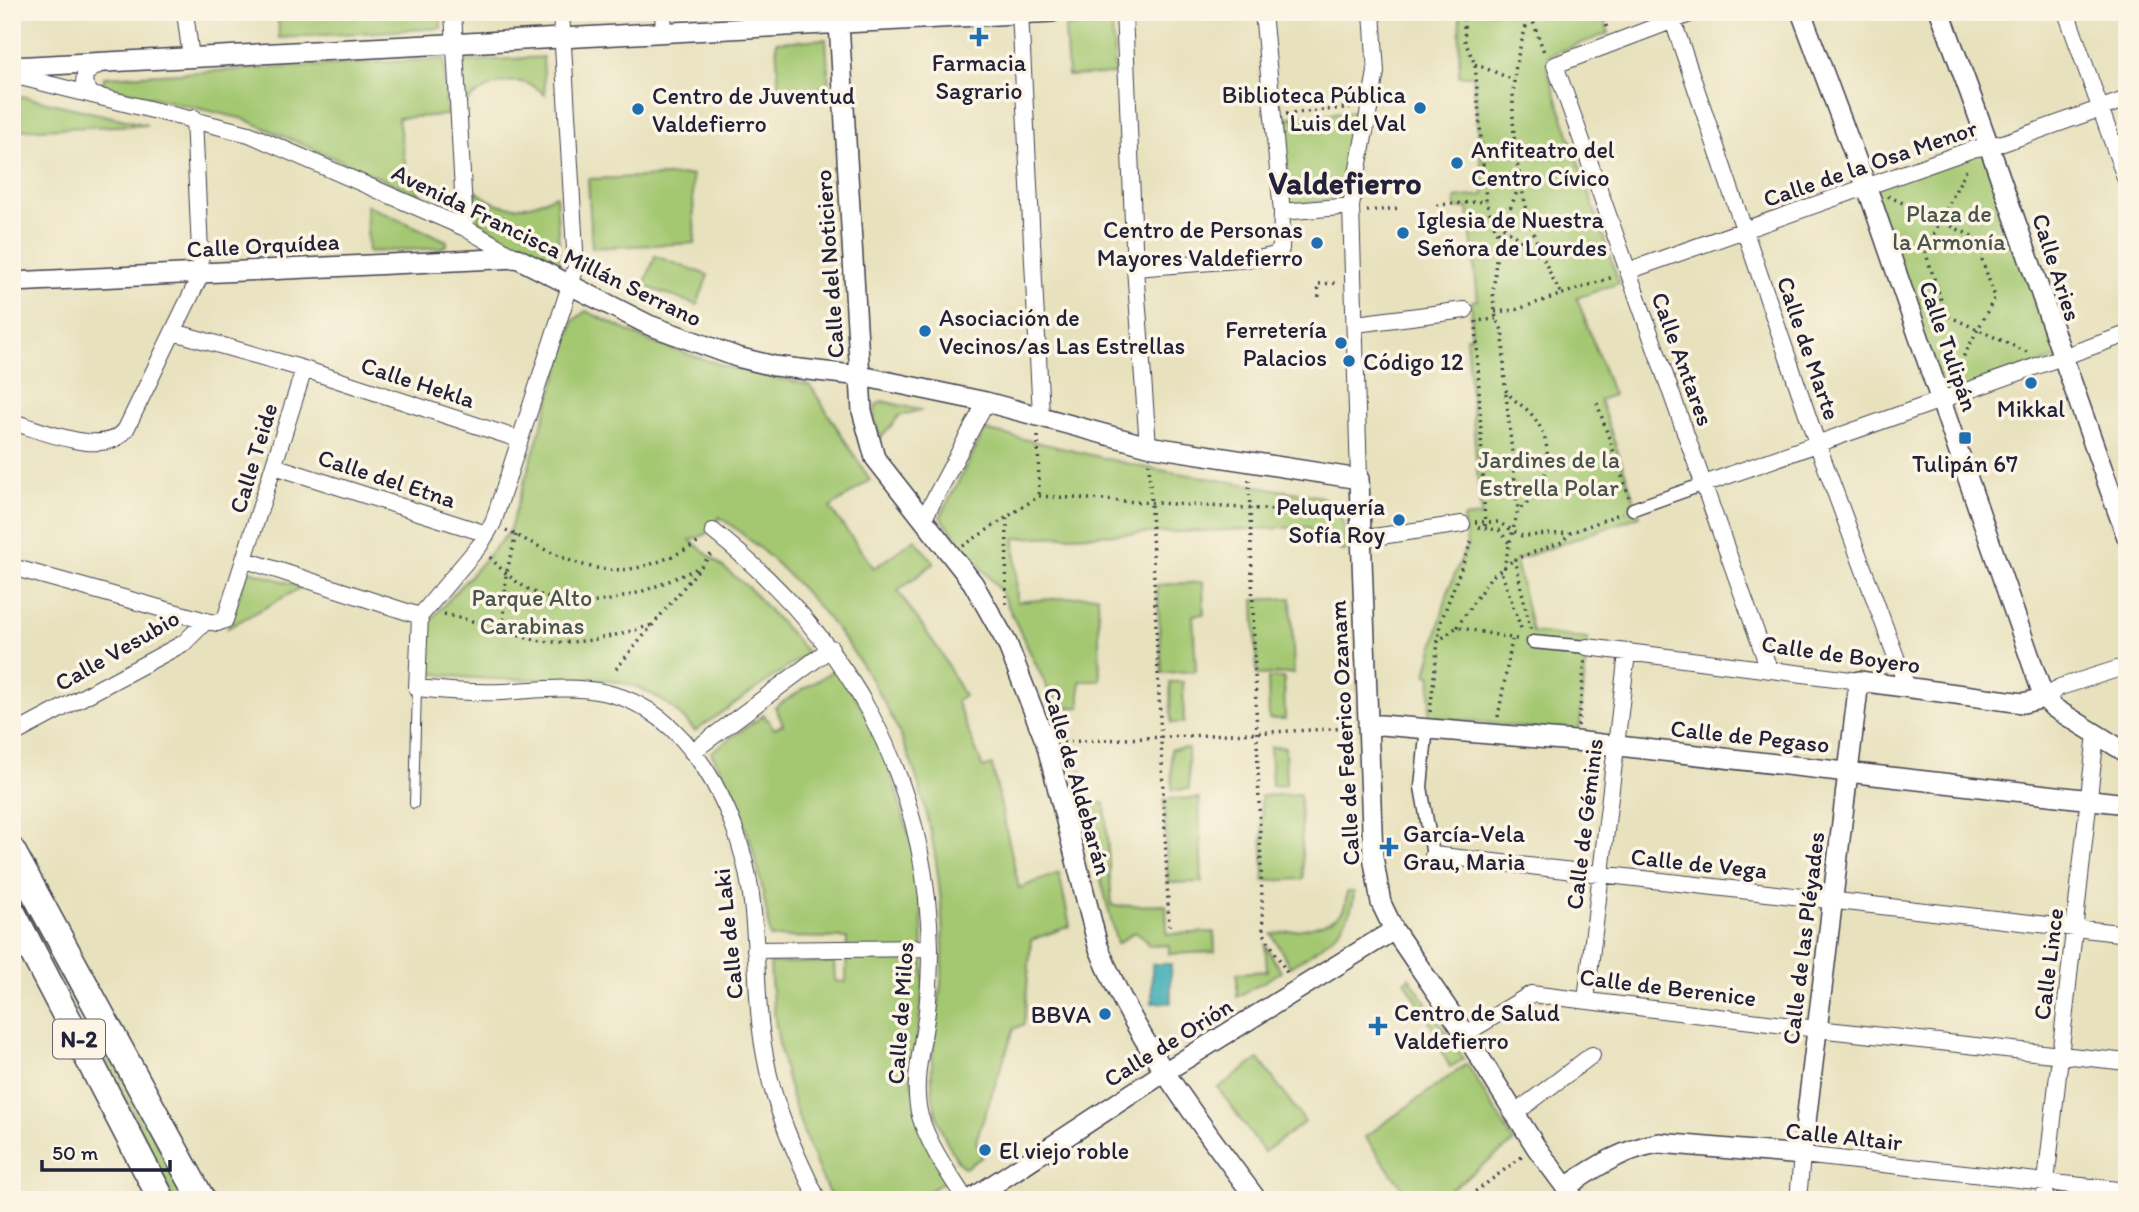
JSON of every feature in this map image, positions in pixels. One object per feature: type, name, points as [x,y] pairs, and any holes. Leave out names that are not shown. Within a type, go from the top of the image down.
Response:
[{"type":"highway","name":"N-2","points":[[12,851],[202,1200]]},
{"type":"highway","name":"N-2","points":[[12,912],[162,1200]]},
{"type":"street","points":[[186,12],[191,58]]},
{"type":"street","points":[[453,12],[465,228]]},
{"type":"street","points":[[417,688],[424,612],[487,534],[576,267],[561,12]]},
{"type":"street","points":[[663,12],[664,33]]},
{"type":"street","points":[[12,67],[664,33],[767,20],[839,23],[885,17],[1053,12]]},
{"type":"street","points":[[1124,12],[1135,268],[1148,446]]},
{"type":"street","points":[[1135,268],[1271,256],[1279,252],[1283,243],[1282,212],[1263,12]]},
{"type":"street","name":"Calle de Federico Ozanam","points":[[1372,12],[1376,72],[1351,209],[1360,539],[1375,874],[1381,903],[1394,930],[1465,1034],[1536,1147],[1571,1194]]},
{"type":"street","points":[[1552,66],[1695,12]]},
{"type":"street","name":"Calle Tulipán","points":[[1801,12],[1867,186],[2044,698]]},
{"type":"street","name":"Calle Aries","points":[[1940,12],[1991,146],[2055,359],[2127,537]]},
{"type":"street","points":[[2066,12],[2127,183]]},
{"type":"street","points":[[1020,13],[1041,415]]},
{"type":"street","name":"Calle de Marte","points":[[1673,21],[1817,443],[1907,687]]},
{"type":"street","name":"Calle del Noticiero","points":[[839,23],[861,376]]},
{"type":"street","points":[[92,95],[84,84],[85,74],[102,62]]},
{"type":"street","name":"Calle Antares","points":[[1552,66],[1769,669]]},
{"type":"street","name":"Avenida Francisca Millán Serrano","points":[[12,75],[194,118],[249,134],[465,228],[570,288],[693,344],[774,366],[861,376],[986,402],[1148,446],[1359,479]]},
{"type":"street","name":"Calle de la Osa Menor","points":[[1628,271],[1973,149],[1991,146],[2127,99]]},
{"type":"street","points":[[12,422],[91,443],[104,443],[117,438],[127,429],[201,274],[194,118]]},
{"type":"street","points":[[1282,212],[1351,209]]},
{"type":"street","name":"Calle Orquídea","points":[[12,282],[517,258]]},
{"type":"street","points":[[1356,324],[1465,310]]},
{"type":"street","name":"Calle Hekla","points":[[174,332],[304,369],[519,439]]},
{"type":"street","points":[[1633,509],[2127,334]]},
{"type":"street","name":"Calle Teide","points":[[206,621],[217,624],[227,617],[304,369]]},
{"type":"street","name":"Calle de Aldebarán","points":[[861,376],[864,424],[875,458],[973,583],[1007,643],[1046,743],[1098,946],[1118,994],[1163,1073],[1257,1200]]},
{"type":"street","points":[[923,520],[986,402]]},
{"type":"street","name":"Calle del Etna","points":[[274,466],[487,534]]},
{"type":"street","points":[[1360,539],[1462,524]]},
{"type":"street","name":"Calle de Milos","points":[[717,540],[773,583],[831,648],[876,722],[902,789],[925,875],[930,948],[917,1098],[928,1136],[968,1200]]},
{"type":"street","points":[[246,560],[424,612]]},
{"type":"street","points":[[12,566],[206,621]]},
{"type":"street","name":"Calle Vesubio","points":[[12,735],[184,643],[206,621]]},
{"type":"street","name":"Calle de Boyero","points":[[1533,642],[1769,669],[2023,703],[2044,698]]},
{"type":"street","points":[[692,752],[831,648]]},
{"type":"street","name":"Calle de Géminis","points":[[1586,1000],[1627,653]]},
{"type":"street","points":[[2127,666],[2060,687],[2044,698],[2054,708],[2127,753]]},
{"type":"street","name":"Calle de las Pléyades","points":[[1798,1200],[1846,770],[1859,681]]},
{"type":"street","name":"Calle de Laki","points":[[417,688],[498,692],[559,687],[610,694],[659,718],[692,752],[738,840],[750,890],[757,1000],[771,1087],[789,1140],[818,1200]]},
{"type":"street","name":"Calle de Pegaso","points":[[1368,727],[1427,728],[1615,746],[1846,770],[2127,804]]},
{"type":"street","name":"Calle Lince","points":[[2044,1200],[2096,734]]},
{"type":"street","points":[[1426,736],[1421,787],[1433,855]]},
{"type":"street","name":"Calle de Vega","points":[[1433,855],[2127,934]]},
{"type":"street","name":"Calle de Orión","points":[[968,1200],[1163,1073],[1394,930]]},
{"type":"street","points":[[755,950],[930,948]]},
{"type":"street","name":"Calle de Berenice","points":[[1465,1034],[1531,994],[1817,1029],[2127,1062]]},
{"type":"street","points":[[1514,1114],[1592,1055]]},
{"type":"street","name":"Calle Altair","points":[[1571,1194],[1616,1156],[1636,1147],[1659,1143],[1802,1155],[2127,1191]]},
{"type":"lane","points":[[414,804],[417,688]]},
{"type":"path","points":[[1457,627],[1512,640],[1523,640],[1502,571],[1518,510],[1505,389],[1503,332],[1496,319],[1493,296],[1498,232],[1486,201],[1475,64],[1465,42],[1463,12]]},
{"type":"path","points":[[1530,13],[1552,66]]},
{"type":"path","points":[[1530,13],[1514,79],[1514,125],[1522,180],[1543,257],[1562,295]]},
{"type":"path","points":[[1475,64],[1514,79]]},
{"type":"path","points":[[1273,115],[1371,105]]},
{"type":"path","points":[[1991,146],[1965,171],[1925,251],[1946,315],[2055,359]]},
{"type":"path","points":[[1498,232],[1503,227],[1522,180]]},
{"type":"path","points":[[1867,186],[1974,237],[1995,297],[1941,399]]},
{"type":"path","points":[[1437,205],[1486,201]]},
{"type":"path","points":[[1351,209],[1400,208]]},
{"type":"path","points":[[1503,227],[1543,257]]},
{"type":"path","points":[[1495,312],[1515,310],[1628,271]]},
{"type":"path","points":[[1319,297],[1318,284],[1336,283]]},
{"type":"path","points":[[1484,524],[1476,321],[1496,319]]},
{"type":"path","points":[[1505,389],[1537,421],[1547,455],[1543,483],[1533,498],[1518,510]]},
{"type":"path","points":[[1430,721],[1440,624],[1477,528],[1499,522],[1522,536],[1570,533],[1633,509],[1597,403]]},
{"type":"path","points":[[1038,436],[1040,496]]},
{"type":"path","points":[[1148,446],[1170,926]]},
{"type":"path","points":[[1248,461],[1263,932],[1297,990]]},
{"type":"path","points":[[953,558],[965,543],[1040,496],[1346,514]]},
{"type":"path","points":[[1007,515],[1007,643]]},
{"type":"path","points":[[1484,524],[1499,530],[1510,545]]},
{"type":"path","points":[[1437,642],[1457,627],[1490,578],[1515,559],[1562,542],[1570,533]]},
{"type":"path","points":[[700,568],[642,592],[596,604],[579,605],[544,598],[506,575],[487,534],[516,535],[568,562],[607,571],[625,570],[670,556],[702,541],[717,540]]},
{"type":"path","points":[[503,629],[506,575],[516,535]]},
{"type":"path","points":[[717,540],[724,559]]},
{"type":"path","points":[[616,669],[700,568],[717,540]]},
{"type":"path","points":[[1515,559],[1533,642]]},
{"type":"path","points":[[424,612],[503,629],[523,639],[562,644],[652,625]]},
{"type":"path","points":[[1496,727],[1512,640]]},
{"type":"path","points":[[1577,735],[1587,647]]},
{"type":"path","points":[[1046,743],[1368,727]]},
{"type":"path","points":[[1464,1200],[1536,1147]]},
{"type":"green space","points":[[278,12],[441,12],[441,28],[279,38]]},
{"type":"green space","name":"Jardines de la Estrella Polar","points":[[1460,12],[1602,12],[1609,33],[1549,55],[1547,69],[1619,283],[1577,298],[1613,395],[1600,400],[1640,516],[1516,560],[1532,632],[1588,639],[1579,734],[1429,716],[1431,676],[1426,674],[1449,588],[1467,545],[1463,518],[1481,516],[1466,337],[1471,337],[1472,301],[1478,300],[1468,208],[1456,209],[1455,198],[1484,195],[1473,76],[1459,76]]},
{"type":"green space","points":[[1112,24],[1115,74],[1068,76],[1065,27]]},
{"type":"green space","points":[[826,39],[829,89],[779,92],[776,42]]},
{"type":"green space","points":[[543,57],[545,95],[524,83],[502,83],[480,92],[462,106],[460,62]]},
{"type":"green space","points":[[444,59],[447,115],[398,118],[406,169],[421,196],[244,119],[103,86],[104,77]]},
{"type":"green space","points":[[12,94],[147,125],[12,130]]},
{"type":"green space","points":[[1365,110],[1346,194],[1342,199],[1288,205],[1284,195],[1289,191],[1283,118]]},
{"type":"green space","name":"Plaza de la Armonía","points":[[1991,146],[2061,357],[1941,399],[1867,186]]},
{"type":"green space","points":[[692,175],[695,243],[592,248],[588,179]]},
{"type":"green space","points":[[475,190],[495,203],[514,207],[535,204],[556,195],[560,266],[478,222]]},
{"type":"green space","points":[[366,205],[447,241],[447,245],[440,248],[368,252]]},
{"type":"green space","points":[[655,256],[708,275],[697,305],[644,286]]},
{"type":"green space","name":"Parque Alto Carabinas","points":[[586,311],[653,343],[734,369],[810,385],[870,480],[830,508],[874,568],[915,539],[934,563],[898,591],[941,653],[964,696],[956,700],[983,768],[992,765],[1019,888],[1059,873],[1070,926],[1031,940],[1024,1024],[1014,1029],[976,1141],[982,1157],[965,1168],[955,1156],[939,1123],[933,1098],[933,1048],[942,971],[942,924],[932,840],[917,779],[884,702],[863,666],[812,600],[753,542],[720,517],[705,535],[690,540],[750,589],[808,653],[695,731],[658,697],[618,682],[575,678],[490,679],[429,673],[429,622],[509,532],[574,320]]},
{"type":"green space","points":[[882,401],[920,410],[899,416],[881,438],[874,421],[876,405]]},
{"type":"green space","points":[[985,430],[1142,467],[1322,497],[1335,508],[1342,520],[1346,551],[1341,551],[1328,537],[1310,532],[1309,527],[1015,538],[1017,602],[1098,595],[1100,681],[1080,681],[1080,707],[1057,708],[1001,592],[940,517]]},
{"type":"green space","points":[[247,570],[302,587],[228,628]]},
{"type":"green space","points":[[1203,582],[1204,614],[1193,615],[1196,671],[1162,673],[1157,585]]},
{"type":"green space","points":[[1291,598],[1294,673],[1257,675],[1254,600]]},
{"type":"green space","points":[[839,667],[884,748],[920,874],[924,975],[912,1084],[948,1179],[915,1200],[832,1200],[807,1141],[788,1084],[776,1026],[770,963],[834,962],[835,981],[846,982],[847,938],[770,937],[762,888],[750,842],[733,796],[711,752],[764,715],[774,729],[783,724],[775,707]]},
{"type":"green space","points":[[1268,678],[1284,678],[1285,719],[1269,719]]},
{"type":"green space","points":[[1170,682],[1183,682],[1184,723],[1171,723]]},
{"type":"green space","points":[[1270,747],[1285,747],[1286,785],[1272,786]]},
{"type":"green space","points":[[1188,748],[1189,789],[1172,790],[1171,749]]},
{"type":"green space","points":[[1082,770],[1084,795],[1092,803],[1105,803],[1112,906],[1166,905],[1167,934],[1214,932],[1215,952],[1169,954],[1169,945],[1149,946],[1142,936],[1134,932],[1117,944],[1074,771]]},
{"type":"green space","points":[[1300,794],[1303,879],[1264,881],[1261,796]]},
{"type":"green space","points":[[1199,798],[1202,882],[1168,883],[1164,799]]},
{"type":"green space","points":[[12,874],[188,1200],[174,1200],[133,1113],[12,885]]},
{"type":"green space","points":[[1347,892],[1354,892],[1352,905],[1341,927],[1323,945],[1290,967],[1272,934],[1308,928],[1335,918],[1344,909]]},
{"type":"green space","points":[[1265,944],[1281,972],[1237,997],[1237,973],[1267,971]]},
{"type":"green space","points":[[1409,977],[1464,1059],[1450,1067],[1441,1051],[1445,1048],[1405,981]]},
{"type":"green space","points":[[1259,1059],[1305,1122],[1264,1152],[1218,1088]]},
{"type":"green space","points":[[1467,1064],[1514,1142],[1436,1200],[1411,1200],[1365,1137]]},
{"type":"water","points":[[1152,964],[1171,964],[1171,1003],[1152,1003]]},
{"type":"place","name":"Farmacia Sagrario","points":[[979,37]]},
{"type":"place","name":"Biblioteca Pública Luis del Val","points":[[1420,108]]},
{"type":"place","name":"Centro de Juventud Valdefierro","points":[[638,109]]},
{"type":"place","name":"Anfiteatro del Centro Cívico","points":[[1457,163]]},
{"type":"place","name":"Iglesia de Nuestra Señora de Lourdes","points":[[1403,233]]},
{"type":"place","name":"Centro de Personas Mayores Valdefierro","points":[[1317,243]]},
{"type":"place","name":"Asociación de Vecinos/as Las Estrellas","points":[[925,331]]},
{"type":"place","name":"Ferretería Palacios","points":[[1341,343]]},
{"type":"place","name":"Código 12","points":[[1349,361]]},
{"type":"place","name":"Mikkal","points":[[2031,383]]},
{"type":"place","name":"Tulipán 67","points":[[1965,438]]},
{"type":"place","name":"Peluquería Sofía Roy","points":[[1399,520]]},
{"type":"place","name":"García-Vela Grau, Maria","points":[[1389,847]]},
{"type":"place","name":"BBVA","points":[[1105,1014]]},
{"type":"place","name":"Centro de Salud Valdefierro","points":[[1378,1026]]},
{"type":"place","name":"El viejo roble","points":[[985,1150]]},
{"type":"district","name":"Valdefierro","points":[[1345,183]]}]
